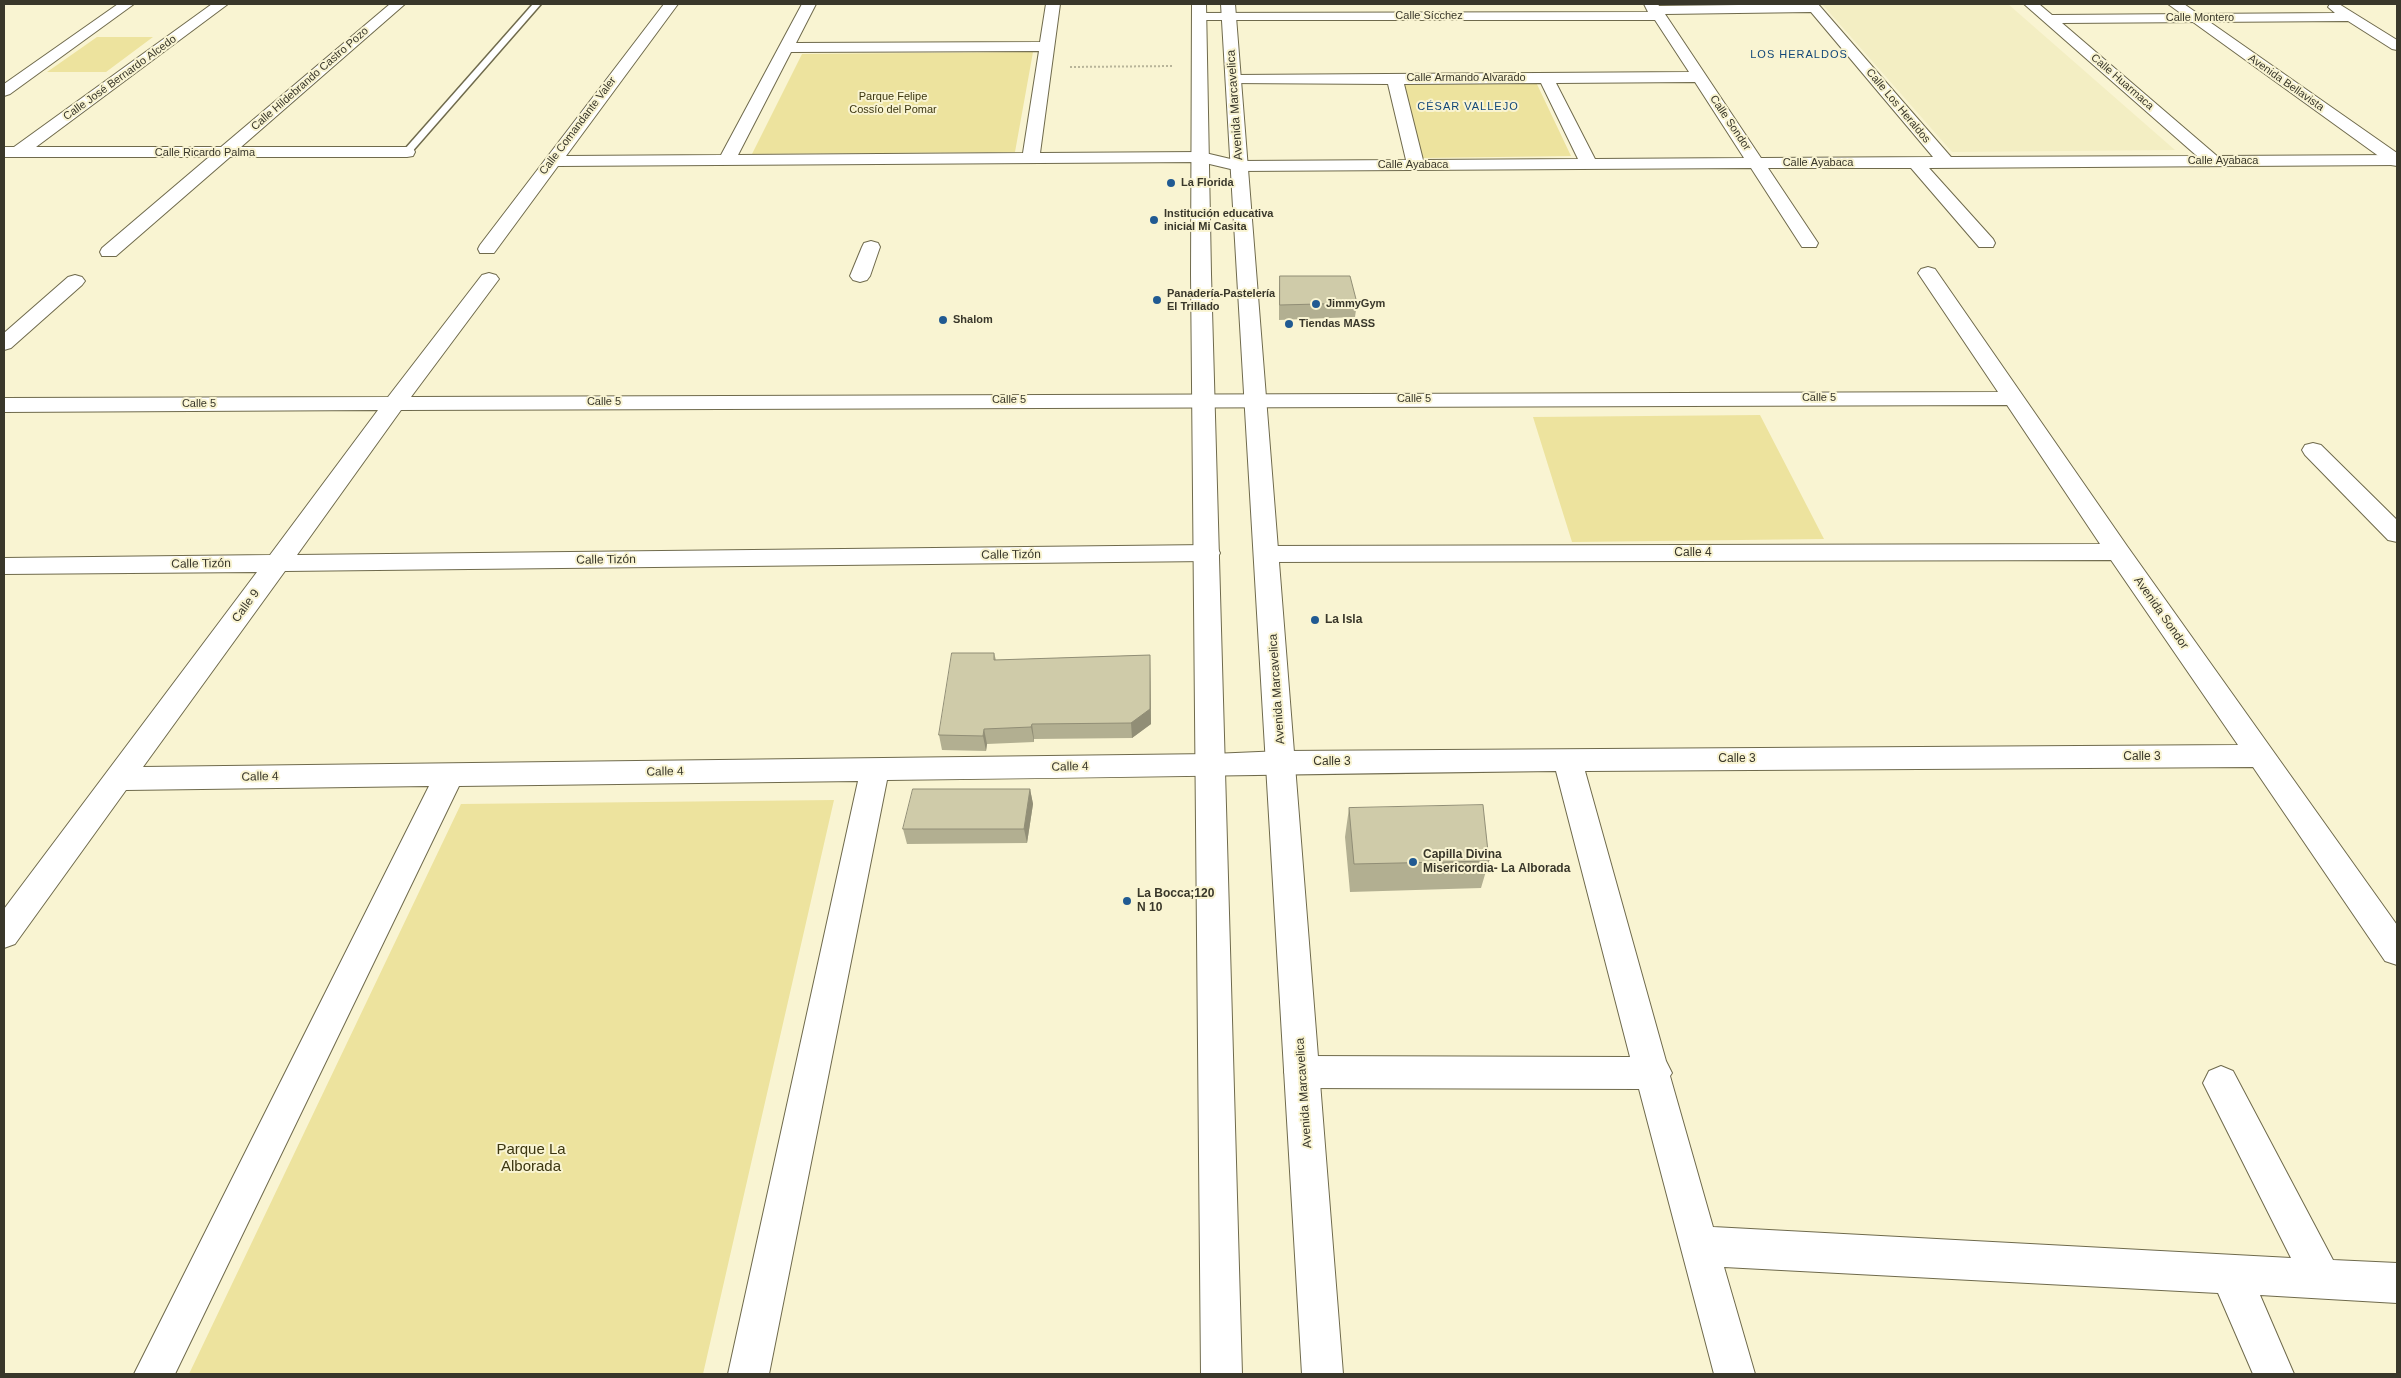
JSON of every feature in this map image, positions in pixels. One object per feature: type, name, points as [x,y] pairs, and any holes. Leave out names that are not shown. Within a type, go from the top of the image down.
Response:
[{"type":"street","points":[[4,91],[127,4]]},
{"type":"street","name":"Calle José Bernardo Alcedo","points":[[11,152],[221,4]]},
{"type":"street","name":"Calle Hildebrando Castro Pozo","points":[[109,252],[398,4]]},
{"type":"street","name":"Calle Comandante Valer","points":[[487,249],[551,161],[671,4]]},
{"type":"street","points":[[727,160],[809,4]]},
{"type":"street","points":[[1031,159],[1053,4]]},
{"type":"street","name":"Calle Huarmaca","points":[[2031,4],[2213,161]]},
{"type":"street","name":"Avenida Bellavista","points":[[2175,4],[2396,160]]},
{"type":"street","points":[[2330,4],[2397,46]]},
{"type":"street","name":"Calle Sícchez","points":[[1199,10],[1654,10],[1813,6]]},
{"type":"street","name":"Calle Los Heraldos","points":[[1813,6],[1946,162]]},
{"type":"street","points":[[1199,10],[1204,399],[1222,1374]]},
{"type":"street","name":"Avenida Marcavelica","points":[[1228,10],[1282,762],[1323,1374]]},
{"type":"street","name":"Calle Sondor","points":[[1654,10],[1809,243]]},
{"type":"street","name":"Calle Montero","points":[[2048,19],[2356,20],[2388,24]]},
{"type":"street","points":[[787,48],[1047,46]]},
{"type":"street","points":[[4,70],[34,70]]},
{"type":"street","name":"Calle Armando Alvarado","points":[[1234,80],[1699,77]]},
{"type":"street","points":[[1546,78],[1590,164]]},
{"type":"street","points":[[1395,79],[1416,165]]},
{"type":"street","name":"Calle Ricardo Palma","points":[[11,152],[407,152]]},
{"type":"street","name":"Calle Ayabaca","points":[[551,161],[1201,157],[1239,166],[2396,160]]},
{"type":"street","name":"Calle Los Heraldos","points":[[1915,162],[1986,243]]},
{"type":"street","points":[[860,276],[871,246]]},
{"type":"street","name":"Avenida Sondor","points":[[1928,273],[2118,552],[2397,951]]},
{"type":"street","name":"Calle 9","points":[[4,934],[395,403],[489,279]]},
{"type":"street","points":[[4,344],[75,281]]},
{"type":"street","name":"Calle 5","points":[[4,404],[2014,398]]},
{"type":"street","points":[[2313,450],[2397,534]]},
{"type":"street","name":"Calle 4","points":[[1267,554],[2118,552]]},
{"type":"street","name":"Calle Tizón","points":[[4,566],[1208,553]]},
{"type":"street","name":"Calle 3","points":[[1212,765],[1282,762],[2262,756]]},
{"type":"street","points":[[1567,760],[1654,1073],[1734,1374]]},
{"type":"street","name":"Calle 4","points":[[118,779],[1212,765]]},
{"type":"street","points":[[749,1374],[875,769]]},
{"type":"street","points":[[154,1374],[450,774]]},
{"type":"street","points":[[1302,1072],[1654,1073]]},
{"type":"street","points":[[2221,1083],[2322,1279]]},
{"type":"street","points":[[1700,1246],[2397,1283]]},
{"type":"street","points":[[2230,1274],[2274,1374]]},
{"type":"lane","points":[[407,152],[537,4]]},
{"type":"path","points":[[1044,67],[1200,66]]},
{"type":"shaded area","points":[[1822,4],[2008,4],[2175,150],[1952,152]]},
{"type":"green space","points":[[97,37],[153,37],[106,72],[47,72]]},
{"type":"green space","name":"Parque Felipe Cossío del Pomar","points":[[1033,52],[1015,152],[752,154],[802,54]]},
{"type":"green space","points":[[1535,80],[1571,156],[1423,158],[1400,82]]},
{"type":"green space","points":[[1760,415],[1824,539],[1572,542],[1533,417]]},
{"type":"green space","name":"Parque La Alborada","points":[[834,800],[703,1374],[189,1374],[461,804]]},
{"type":"building","points":[[1280,276],[1350,276],[1357,303],[1280,305]]},
{"type":"building","points":[[952,653],[994,653],[994,660],[1150,655],[1150,709],[1131,723],[1032,724],[1031,727],[984,729],[983,736],[939,735]]},
{"type":"building","points":[[913,789],[1030,789],[1024,829],[903,829]]},
{"type":"building","points":[[1483,805],[1489,861],[1354,864],[1349,808]]},
{"type":"place","name":"La Florida","points":[[1171,183]]},
{"type":"place","name":"Institución educativa inicial Mi Casita","points":[[1154,220]]},
{"type":"place","name":"Panadería-Pastelería El Trillado","points":[[1157,300]]},
{"type":"place","name":"JimmyGym","points":[[1316,304]]},
{"type":"place","name":"Shalom","points":[[943,320]]},
{"type":"place","name":"Tiendas MASS","points":[[1289,324]]},
{"type":"place","name":"La Isla","points":[[1315,620]]},
{"type":"place","name":"Capilla Divina Misericordia- La Alborada","points":[[1413,862]]},
{"type":"place","name":"La Bocca;120 N 10","points":[[1127,901]]},
{"type":"district","name":"LOS HERALDOS","points":[[1799,55]]},
{"type":"district","name":"CÉSAR VALLEJO","points":[[1468,107]]}]
